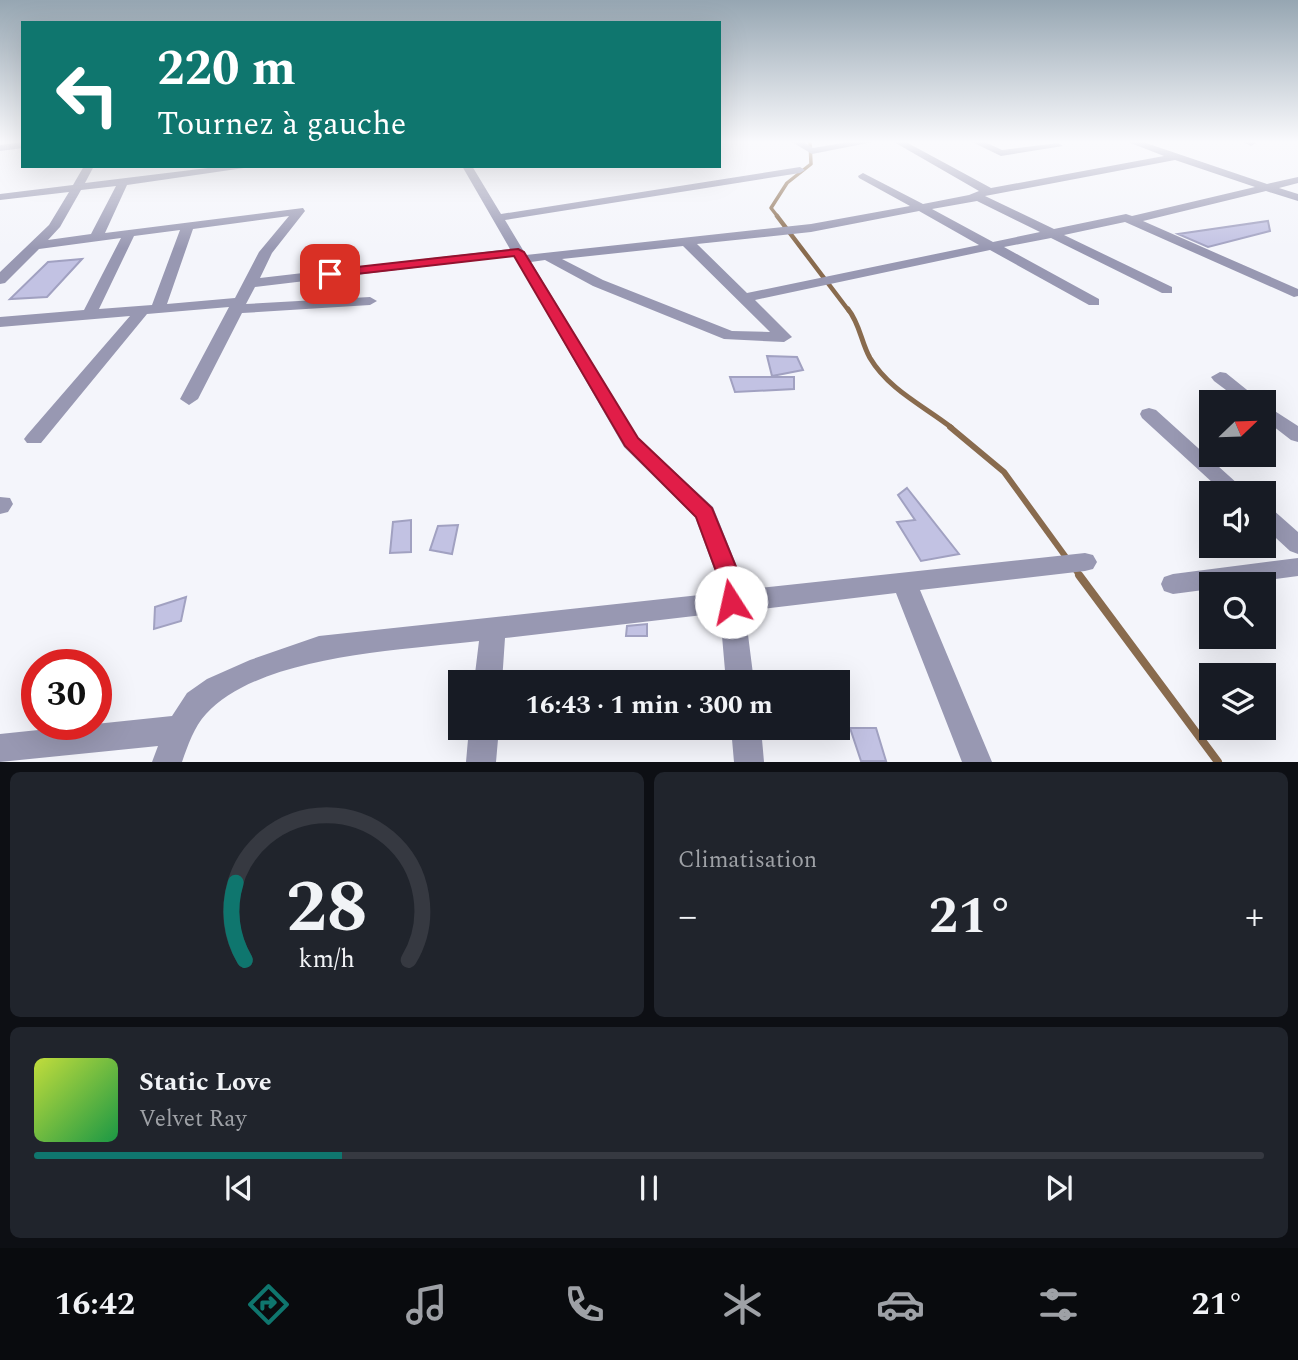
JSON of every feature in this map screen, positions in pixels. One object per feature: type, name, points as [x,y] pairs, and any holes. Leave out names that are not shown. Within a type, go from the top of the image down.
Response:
[{"type":"street","points":[[0,281],[54,227],[82,178]]},
{"type":"street","points":[[0,197],[147,178]]},
{"type":"street","points":[[474,178],[497,218],[529,256],[631,442],[705,513],[728,574],[739,670]]},
{"type":"street","points":[[497,218],[752,178]]},
{"type":"street","points":[[866,178],[1094,302]]},
{"type":"street","points":[[955,178],[1052,233],[1167,290]]},
{"type":"street","points":[[250,283],[811,228],[1071,178]]},
{"type":"street","points":[[1235,178],[1298,198]]},
{"type":"street","points":[[1131,220],[1298,180]]},
{"type":"street","points":[[96,238],[123,182]]},
{"type":"street","points":[[33,246],[299,211],[266,252],[189,399]]},
{"type":"street","points":[[744,298],[1126,218],[1294,293]]},
{"type":"street","points":[[34,439],[151,310],[188,226]]},
{"type":"street","points":[[89,315],[129,234]]},
{"type":"street","points":[[529,256],[730,336],[784,337],[686,242]]},
{"type":"street","points":[[0,261],[21,258]]},
{"type":"street","points":[[0,322],[151,310],[370,301]]},
{"type":"street","points":[[1220,377],[1237,390]]},
{"type":"street","points":[[1149,414],[1224,481]]},
{"type":"street","points":[[1276,419],[1298,436]]},
{"type":"street","points":[[1276,526],[1298,545]]},
{"type":"street","points":[[167,761],[179,729],[202,698],[251,673],[319,648],[1085,562]]},
{"type":"street","points":[[1173,584],[1298,567]]},
{"type":"street","points":[[904,582],[977,761]]},
{"type":"street","points":[[489,670],[494,628]]},
{"type":"street","points":[[0,749],[36,753],[179,729]]},
{"type":"street","points":[[481,761],[483,740]]},
{"type":"street","points":[[747,740],[749,761]]},
{"type":"building","points":[[1268,221],[1270,231],[1208,247],[1178,234]]},
{"type":"building","points":[[82,259],[47,297],[10,299],[48,262]]},
{"type":"building","points":[[767,356],[797,357],[803,370],[772,376]]},
{"type":"building","points":[[730,377],[794,377],[794,389],[735,392]]},
{"type":"building","points":[[907,488],[959,554],[921,561],[897,522],[915,520],[898,495]]},
{"type":"building","points":[[411,520],[411,552],[390,553],[393,522]]},
{"type":"building","points":[[458,525],[452,554],[430,550],[438,526]]},
{"type":"building","points":[[186,597],[181,621],[154,629],[155,607]]},
{"type":"building","points":[[647,624],[647,636],[626,636],[627,626]]},
{"type":"building","points":[[850,728],[876,728],[886,761],[861,761]]},
{"type":"waterway","points":[[778,217],[771,208],[787,183],[794,178]]},
{"type":"waterway","points":[[777,216],[849,311]]},
{"type":"waterway","points":[[848,309],[867,352],[878,369],[897,388],[952,428]]},
{"type":"waterway","points":[[950,427],[1004,472],[1068,560]]},
{"type":"waterway","points":[[1074,568],[1080,576]]},
{"type":"waterway","points":[[1079,575],[1218,762]]},
{"type":"route","points":[[330,274],[518,252],[631,442],[705,513],[728,574],[731,602]]}]
